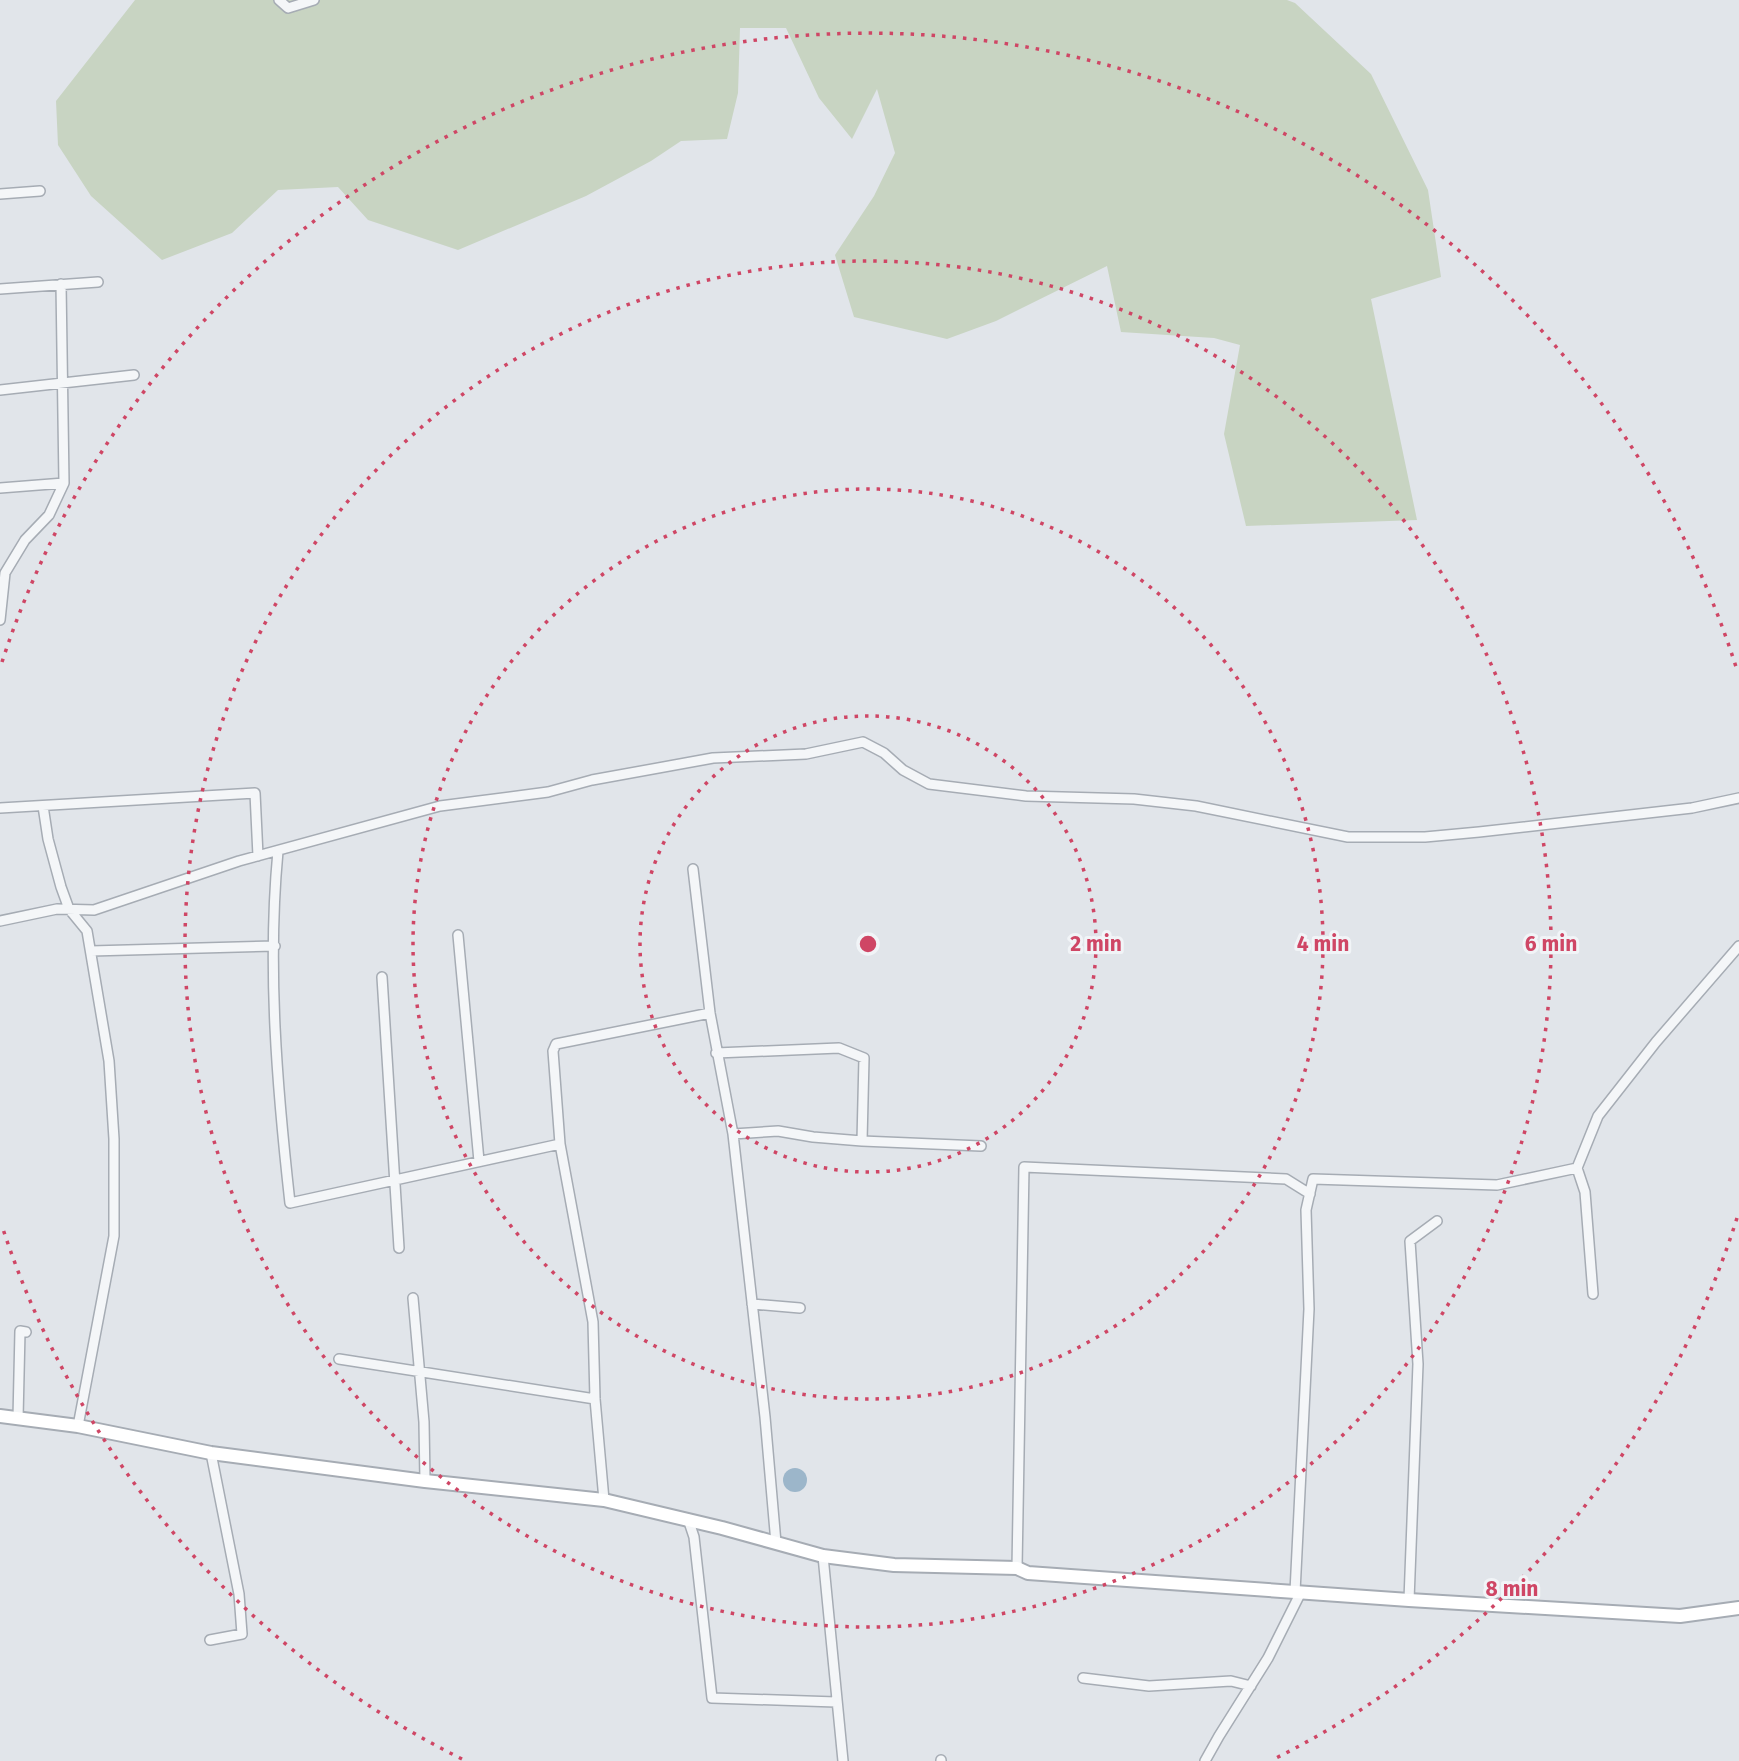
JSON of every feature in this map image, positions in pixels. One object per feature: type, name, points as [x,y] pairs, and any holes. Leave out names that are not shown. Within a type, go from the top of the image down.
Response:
[{"type":"main road","points":[[0,1416],[78,1426],[211,1453],[425,1481],[604,1500],[823,1556],[894,1565],[1017,1568],[1028,1573],[1680,1616],[1739,1608]]},
{"type":"street","points":[[279,0],[288,8],[314,0]]},
{"type":"street","points":[[0,194],[40,191]]},
{"type":"street","points":[[0,289],[98,282]]},
{"type":"street","points":[[0,621],[5,573],[25,540],[49,515],[64,483],[61,284]]},
{"type":"street","points":[[0,390],[134,376]]},
{"type":"street","points":[[0,488],[64,483]]},
{"type":"street","points":[[0,921],[46,910],[83,911],[108,906],[258,856],[440,806],[548,792],[592,780],[713,758],[806,754],[863,742],[884,753],[903,770],[929,784],[1026,796],[1134,799],[1196,806],[1348,837],[1424,837],[1479,832],[1692,808],[1739,798]]},
{"type":"street","points":[[0,808],[255,793],[258,856]]},
{"type":"street","points":[[43,806],[48,839],[69,909],[87,931],[109,1061],[113,1111],[114,1236],[78,1426]]},
{"type":"street","points":[[278,851],[275,888],[275,1025],[290,1202],[560,1144]]},
{"type":"street","points":[[693,869],[716,1053],[733,1134],[776,1543]]},
{"type":"street","points":[[458,935],[479,1161]]},
{"type":"street","points":[[91,951],[275,946]]},
{"type":"street","points":[[1593,1294],[1585,1192],[1577,1168],[1598,1116],[1656,1042],[1739,946]]},
{"type":"street","points":[[382,977],[399,1248]]},
{"type":"street","points":[[604,1500],[595,1399],[593,1322],[560,1144],[553,1051],[556,1044],[710,1013]]},
{"type":"street","points":[[716,1053],[839,1048],[864,1058],[862,1141]]},
{"type":"street","points":[[733,1134],[778,1131],[862,1141],[981,1146]]},
{"type":"street","points":[[1017,1568],[1024,1167],[1286,1179],[1310,1194]]},
{"type":"street","points":[[1206,1761],[1268,1658],[1298,1592],[1309,1309],[1306,1210],[1313,1179],[1496,1185],[1577,1168]]},
{"type":"street","points":[[1409,1600],[1418,1364],[1410,1241],[1437,1221]]},
{"type":"street","points":[[413,1298],[420,1371],[425,1481]]},
{"type":"street","points":[[752,1304],[800,1308]]},
{"type":"street","points":[[18,1418],[20,1331],[26,1332]]},
{"type":"street","points":[[339,1359],[595,1399]]},
{"type":"street","points":[[209,1640],[242,1634],[239,1594],[211,1453]]},
{"type":"street","points":[[688,1520],[694,1537],[712,1698],[836,1702]]},
{"type":"street","points":[[823,1556],[843,1761]]},
{"type":"street","points":[[1083,1678],[1149,1686],[1231,1682],[1251,1686]]},
{"type":"green space","points":[[135,0],[1287,0],[1295,3],[1371,74],[1428,190],[1441,277],[1371,299],[1417,520],[1246,526],[1224,434],[1240,345],[1214,338],[1121,332],[1107,266],[996,321],[947,339],[854,317],[835,255],[874,196],[895,153],[877,89],[852,139],[819,98],[786,28],[740,28],[738,93],[727,139],[681,141],[651,161],[586,196],[458,250],[368,220],[338,187],[278,190],[232,233],[162,260],[91,196],[58,145],[56,101]]},
{"type":"water","points":[[795,1468],[806,1475],[807,1480],[800,1491],[795,1492],[784,1485],[783,1480],[790,1469]]}]
